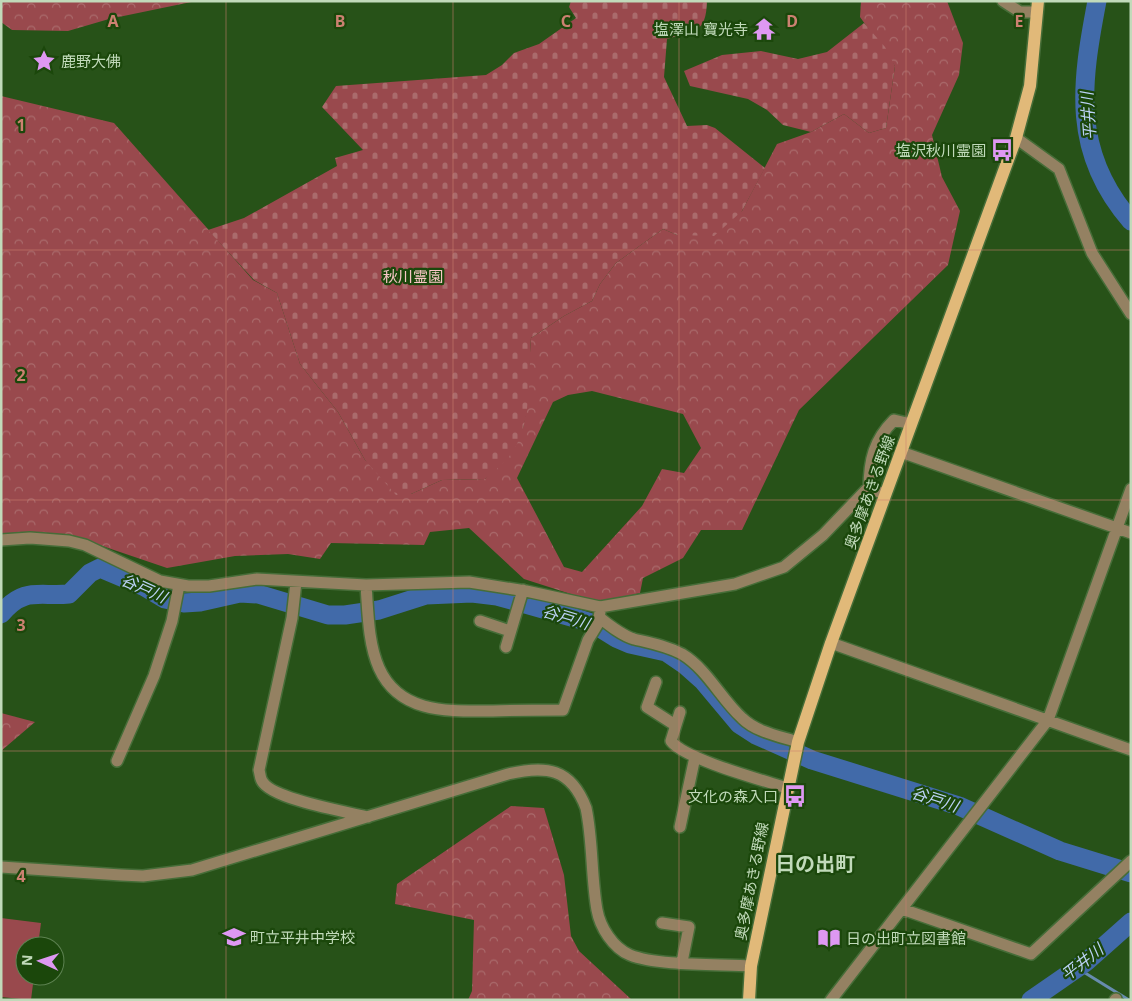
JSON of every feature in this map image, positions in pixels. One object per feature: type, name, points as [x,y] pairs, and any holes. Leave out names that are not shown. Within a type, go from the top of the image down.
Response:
[{"type":"main road","name":"奥多摩あきる野線","points":[[749,1000],[751,966],[798,742],[831,643],[1016,138],[1030,86],[1038,7]]},
{"type":"street","points":[[1003,1],[1020,12],[1038,7]]},
{"type":"street","points":[[1016,138],[1059,169],[1092,254],[1131,314]]},
{"type":"street","points":[[1,540],[51,538],[69,541],[96,550],[160,581],[179,585],[209,586],[245,579],[366,585],[469,582],[599,612],[735,584],[784,567],[823,535],[869,488],[869,466],[874,447],[883,431],[894,420],[911,424]]},
{"type":"street","points":[[901,452],[1131,533]]},
{"type":"street","points":[[869,488],[885,494]]},
{"type":"street","points":[[831,1000],[1048,720],[1131,488]]},
{"type":"street","points":[[296,582],[292,618],[259,770],[262,782],[272,790],[292,798],[370,817]]},
{"type":"street","points":[[116,760],[154,676],[172,621],[179,585]]},
{"type":"street","points":[[366,585],[373,649],[380,670],[396,691],[418,705],[440,711],[562,710],[588,640],[599,622],[599,612]]},
{"type":"street","points":[[506,647],[522,594]]},
{"type":"street","points":[[599,612],[611,627],[632,638],[663,646],[683,655],[716,687],[741,718],[754,727],[798,742]]},
{"type":"street","points":[[480,622],[510,631]]},
{"type":"street","points":[[831,643],[1131,750]]},
{"type":"street","points":[[656,682],[647,707],[675,725]]},
{"type":"street","points":[[680,712],[671,741],[675,747],[695,757],[787,788]]},
{"type":"street","points":[[680,827],[695,757]]},
{"type":"street","points":[[1,867],[144,876],[192,870],[523,770],[536,768],[552,770],[564,775],[581,794],[586,808],[597,911],[610,938],[629,954],[648,960],[751,966]]},
{"type":"street","points":[[902,909],[1031,954],[1131,861]]},
{"type":"street","points":[[662,923],[689,928],[682,962]]},
{"type":"green space","points":[[1,1],[196,1],[109,19],[68,31],[12,30],[1,22]]},
{"type":"green space","name":"秋川霊園","points":[[571,1],[707,1],[704,20],[697,29],[667,39],[664,77],[687,126],[707,125],[715,128],[765,168],[742,211],[714,236],[677,235],[663,229],[616,263],[600,284],[592,301],[564,316],[531,338],[528,401],[522,432],[508,458],[485,479],[442,480],[411,494],[396,495],[365,460],[338,412],[300,364],[277,293],[254,280],[208,230],[244,218],[337,166],[335,158],[363,150],[322,107],[336,86],[486,75],[502,65],[514,53],[539,44],[576,18],[569,7]]},
{"type":"green space","points":[[861,1],[947,1],[963,43],[959,75],[932,135],[942,177],[960,211],[948,265],[799,410],[742,530],[701,530],[683,558],[643,578],[640,593],[599,603],[524,579],[469,528],[430,532],[424,545],[331,543],[320,559],[288,554],[235,556],[167,568],[67,534],[1,537],[1,96],[114,123],[253,280],[277,293],[300,364],[338,412],[365,460],[411,494],[442,480],[485,479],[523,428],[526,412],[531,338],[564,316],[592,301],[600,284],[616,263],[663,229],[677,235],[742,211],[777,144],[811,132],[844,114],[869,133],[886,128],[895,66],[860,17]],"holes":[[[592,391],[683,414],[701,448],[684,473],[662,469],[642,506],[582,572],[564,567],[517,478],[553,402],[568,395]]]},
{"type":"green space","points":[[864,23],[885,47],[895,66],[886,128],[869,133],[844,114],[811,132],[783,125],[767,110],[748,99],[690,86],[684,71],[722,55],[761,51],[798,59],[827,52]]},
{"type":"green space","points":[[1,713],[35,722],[1,751]]},
{"type":"green space","points":[[511,806],[544,808],[564,875],[571,936],[579,951],[632,1000],[468,1000],[472,991],[474,920],[395,904],[397,884]]},
{"type":"green space","points":[[1,918],[41,923],[39,936],[15,936],[15,986],[33,986],[31,1000],[1,997]]},
{"type":"waterway","name":"平井川","points":[[1097,1],[1091,31],[1085,89],[1090,143],[1098,169],[1112,195],[1131,221]]},
{"type":"waterway","name":"谷戸川","points":[[1,614],[9,605],[25,596],[69,594],[90,573],[100,568],[145,587],[165,599],[184,603],[200,602],[240,593],[258,594],[328,615],[345,615],[379,610],[426,595],[472,593],[497,596],[592,623],[616,638],[630,644],[666,652],[703,681],[739,724],[756,735],[812,760],[959,806],[1060,851],[1131,873]]},
{"type":"waterway","name":"平井川","points":[[1031,1000],[1086,962],[1131,922]]},
{"type":"waterway","points":[[1077,968],[1129,1000]]},
{"type":"place","name":"塩澤山 寶光寺","points":[[764,29]]},
{"type":"place","name":"鹿野大佛","points":[[44,61]]},
{"type":"place","name":"塩沢秋川霊園","points":[[1002,150]]},
{"type":"place","name":"文化の森入口","points":[[795,796]]},
{"type":"place","name":"町立平井中学校","points":[[234,937]]},
{"type":"place","name":"日の出町立図書館","points":[[829,938]]},
{"type":"district","name":"日の出町","points":[[815,863]]}]
